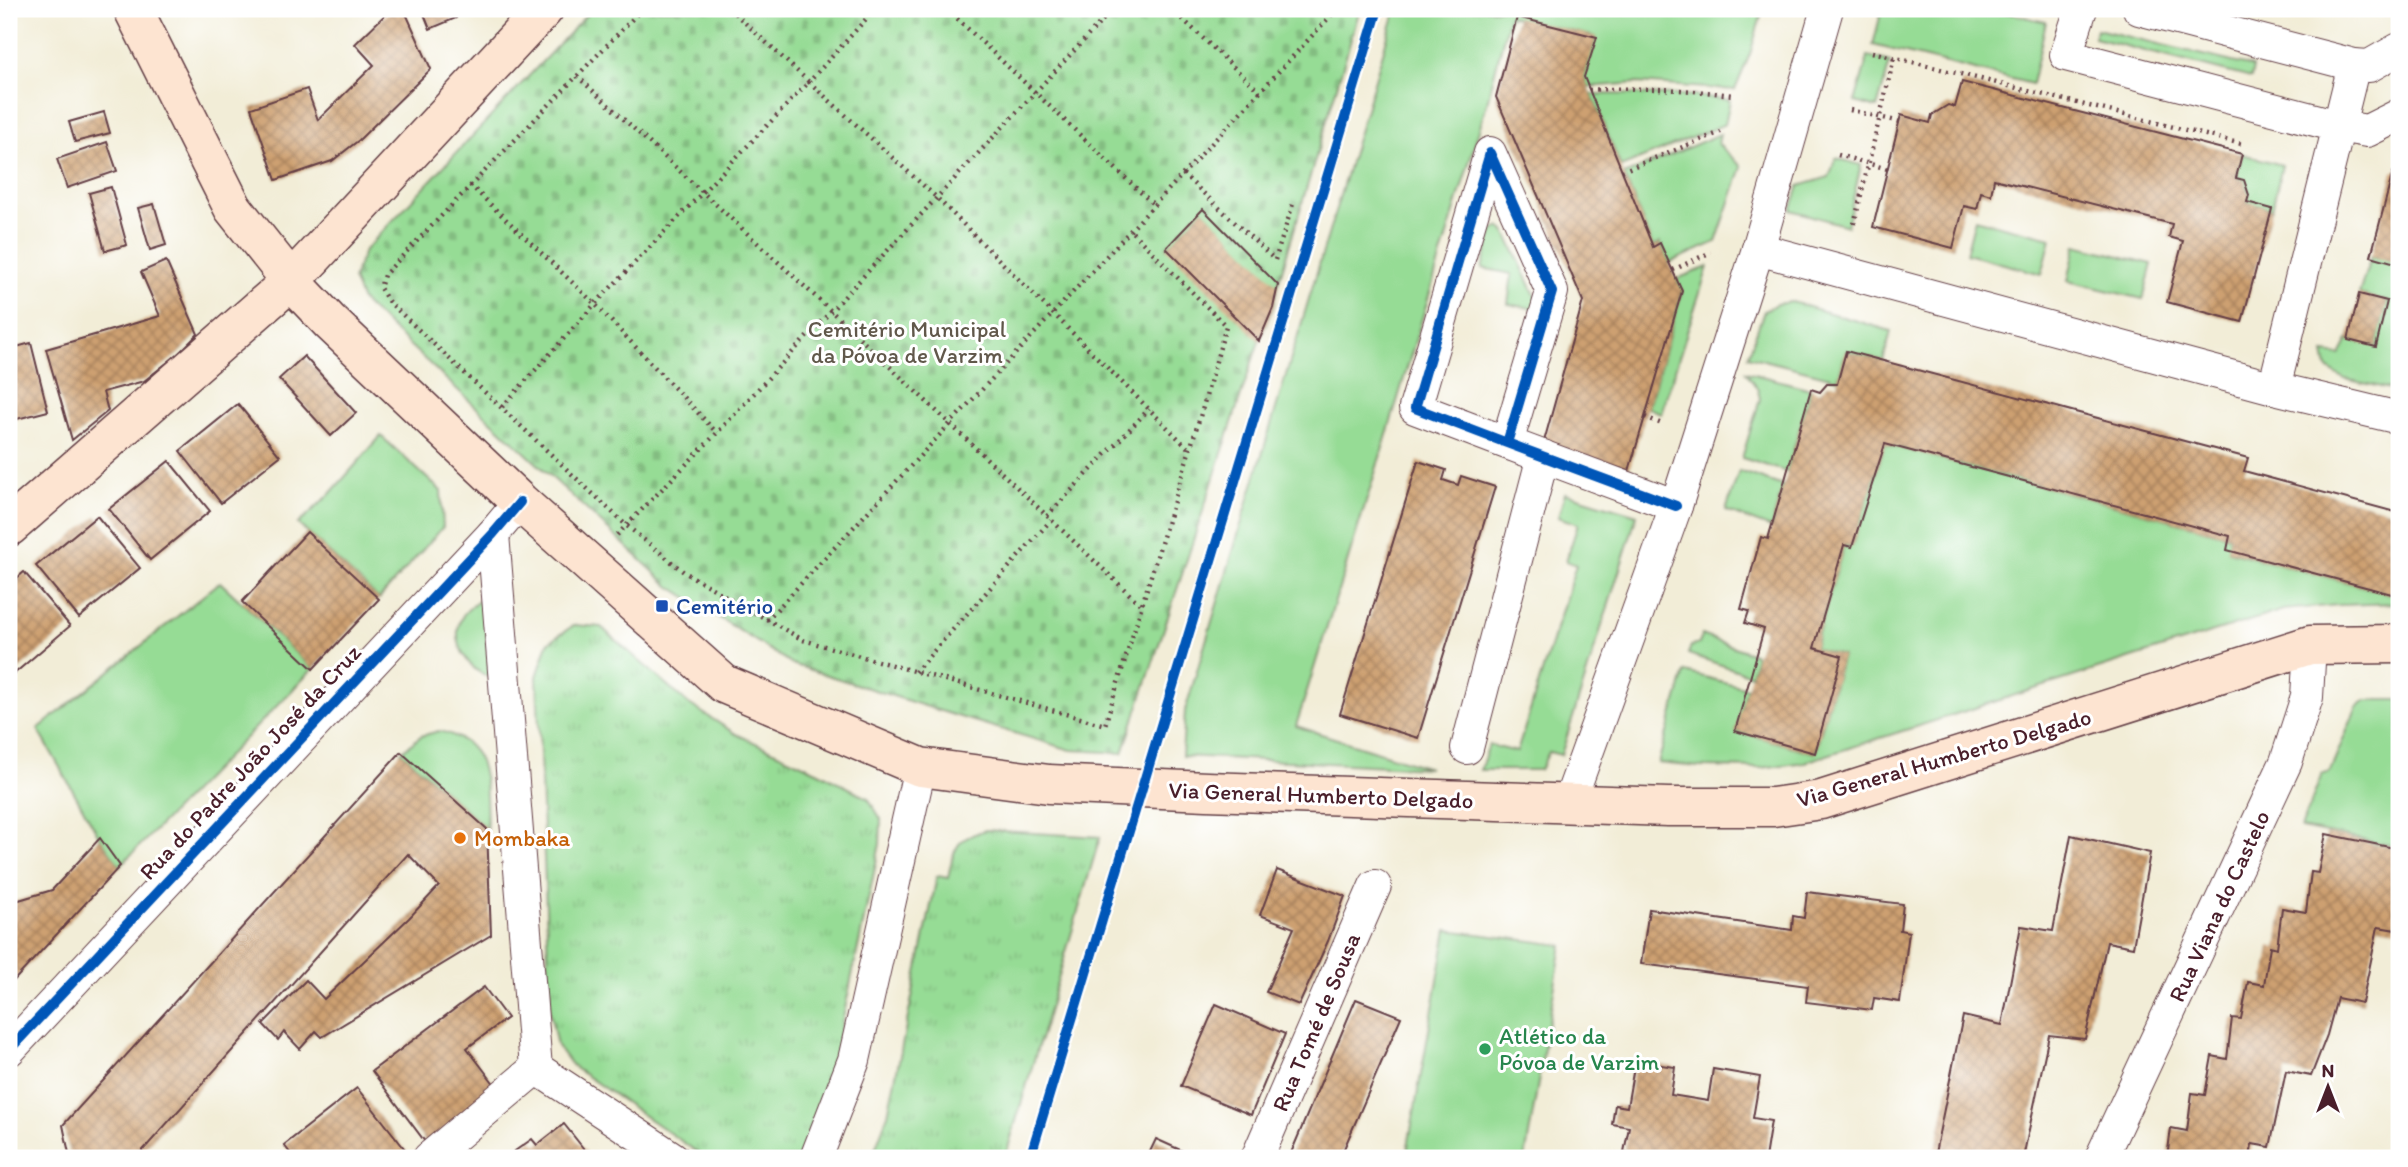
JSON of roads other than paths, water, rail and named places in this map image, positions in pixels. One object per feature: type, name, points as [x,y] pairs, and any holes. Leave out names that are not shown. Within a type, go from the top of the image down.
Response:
[{"type":"main road","name":"Via General Humberto Delgado","points":[[134,9],[233,208],[291,281],[330,322],[520,502],[724,684],[920,767],[1049,784],[1668,807],[1773,807],[1821,800],[2310,645],[2399,644]]},
{"type":"main road","points":[[9,527],[291,281],[544,9]]},
{"type":"street","points":[[1569,803],[1676,506],[1758,249],[1827,9]]},
{"type":"street","points":[[2081,9],[2066,55],[2339,126],[2367,131],[2399,115]]},
{"type":"street","points":[[2139,9],[2354,65],[2369,66],[2399,50]]},
{"type":"street","points":[[2274,388],[2354,65]]},
{"type":"street","points":[[1507,443],[1552,292],[1490,153],[1415,408],[1507,443],[1676,506]]},
{"type":"street","points":[[1758,249],[2274,388],[2399,418]]},
{"type":"street","points":[[1467,748],[1543,456]]},
{"type":"street","name":"Rua do Padre João José da Cruz","points":[[9,1050],[520,502]]},
{"type":"street","points":[[493,534],[536,1068]]},
{"type":"street","name":"Rua Viana do Castelo","points":[[2101,1158],[2286,762],[2307,697],[2310,645]]},
{"type":"street","points":[[816,1158],[855,1060],[920,767]]},
{"type":"street","name":"Rua Tomé de Sousa","points":[[1257,1158],[1375,886]]},
{"type":"street","points":[[429,1158],[536,1068]]},
{"type":"street","points":[[536,1068],[673,1158]]},
{"type":"place","name":"Cemitério","points":[[662,606]]},
{"type":"place","name":"Mombaka","points":[[460,838]]},
{"type":"place","name":"Atlético da Póvoa de Varzim","points":[[1485,1049]]},
{"type":"park label","name":"Cemitério Municipal da Póvoa de Varzim","points":[[907,342]]}]
